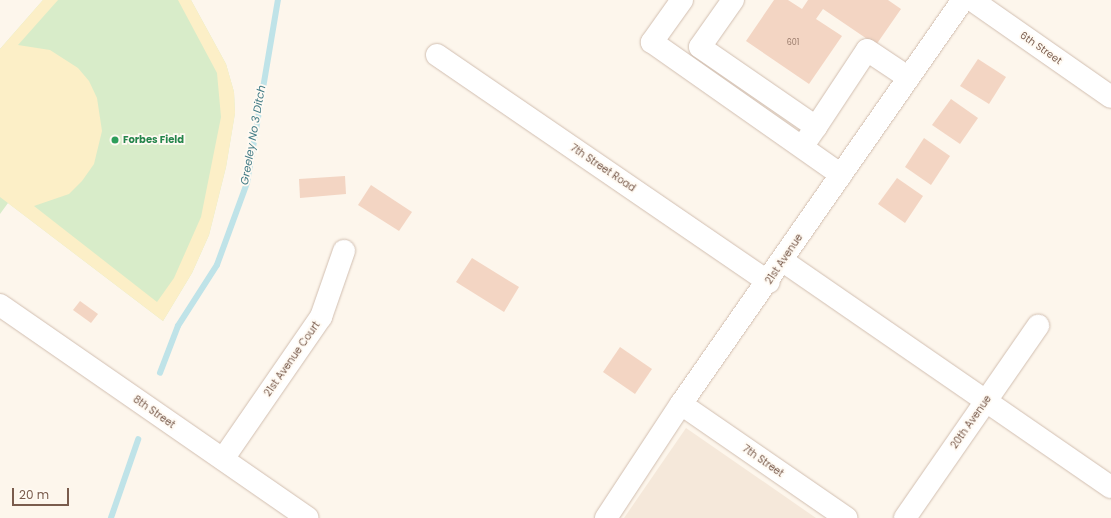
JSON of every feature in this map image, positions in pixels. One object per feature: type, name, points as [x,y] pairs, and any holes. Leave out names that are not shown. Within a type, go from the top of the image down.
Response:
[{"type":"street","points":[[652,42],[682,0]]},
{"type":"street","points":[[700,48],[733,0]]},
{"type":"street","name":"21st Avenue","points":[[606,518],[681,404],[769,282],[841,175],[963,0]]},
{"type":"street","name":"6th Street","points":[[972,0],[1111,97]]},
{"type":"street","points":[[652,42],[700,48],[816,127]]},
{"type":"street","points":[[652,42],[841,175]]},
{"type":"street","points":[[802,147],[868,50],[909,78]]},
{"type":"street","name":"7th Street Road","points":[[437,55],[769,282]]},
{"type":"street","name":"21st Avenue Court","points":[[223,459],[321,317],[344,251]]},
{"type":"street","points":[[783,261],[985,402],[1111,487]]},
{"type":"street","name":"8th Street","points":[[0,305],[308,518]]},
{"type":"street","name":"20th Avenue","points":[[905,518],[1038,326]]},
{"type":"street","name":"7th Street","points":[[681,404],[846,518]]},
{"type":"shaded area","points":[[686,428],[816,518],[624,518]]},
{"type":"green space","name":"Forbes Field","points":[[43,0],[191,0],[226,64],[234,92],[235,113],[226,167],[209,235],[192,273],[163,321],[8,203],[0,214],[0,49]]},
{"type":"sand","points":[[43,0],[58,0],[18,45],[50,50],[78,68],[89,81],[97,98],[102,131],[94,164],[82,181],[69,194],[34,206],[157,302],[174,278],[201,217],[221,117],[217,73],[178,0],[191,0],[226,64],[234,92],[235,113],[226,167],[209,235],[192,273],[163,321],[0,197],[0,49]]},
{"type":"building","points":[[774,0],[788,0],[802,9],[808,0],[888,0],[901,9],[876,45],[823,9],[816,19],[842,36],[809,84],[746,41]]},
{"type":"building","points":[[978,59],[1006,77],[989,104],[960,86]]},
{"type":"building","points":[[951,99],[978,118],[960,144],[932,125]]},
{"type":"building","points":[[924,138],[950,156],[931,185],[905,167]]},
{"type":"building","points":[[345,176],[346,194],[300,198],[299,179]]},
{"type":"building","points":[[897,178],[923,196],[905,223],[878,204]]},
{"type":"building","points":[[371,185],[412,212],[399,231],[358,205]]},
{"type":"building","points":[[472,258],[519,287],[504,312],[456,282]]},
{"type":"building","points":[[80,301],[98,314],[91,323],[73,310]]},
{"type":"building","points":[[620,347],[652,369],[635,394],[603,372]]},
{"type":"waterway","name":"Greeley No 3 Ditch","points":[[160,373],[178,326],[217,265],[247,183],[278,0]]},
{"type":"waterway","name":"Greeley No 3 Ditch","points":[[111,518],[138,440]]},
{"type":"place","name":"Forbes Field","points":[[115,140]]}]
